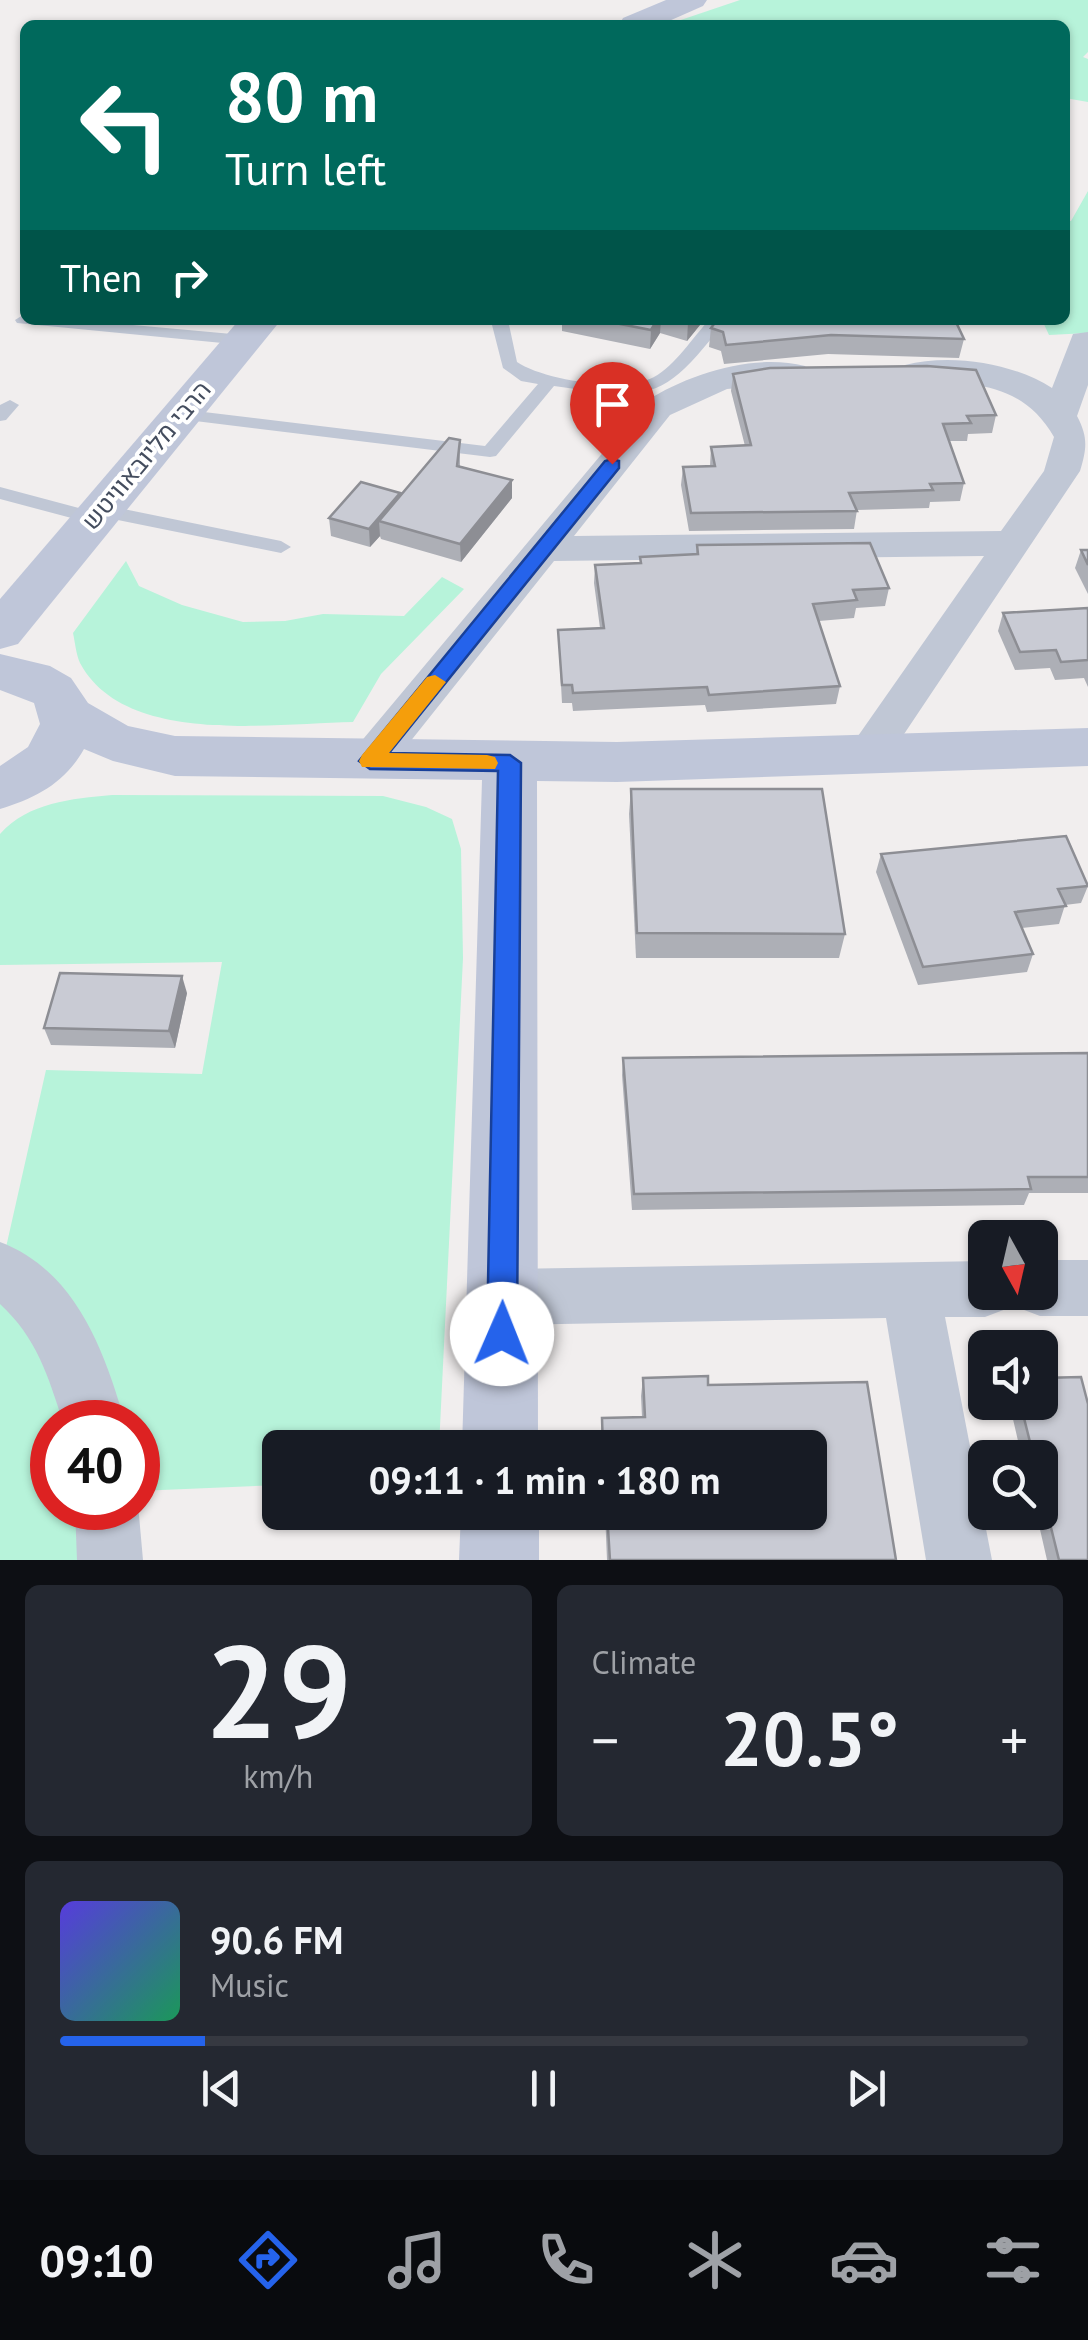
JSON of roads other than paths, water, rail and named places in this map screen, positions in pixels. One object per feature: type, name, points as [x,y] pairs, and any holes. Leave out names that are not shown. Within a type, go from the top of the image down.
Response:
[{"type":"street","points":[[643,20],[679,1]]},
{"type":"street","name":"הרבי מליובאוויטש","points":[[0,632],[252,330]]},
{"type":"street","points":[[1062,414],[1085,341]]},
{"type":"street","points":[[370,761],[658,408],[686,389],[717,379],[856,372],[966,371],[998,376],[1045,397],[1062,414],[1072,438],[1062,471],[866,756]]},
{"type":"street","points":[[544,548],[1013,543]]},
{"type":"street","points":[[10,786],[58,752],[67,729],[37,690],[38,672],[30,637],[36,592]]},
{"type":"street","points":[[37,690],[113,742],[176,756]]},
{"type":"street","points":[[10,786],[92,764],[176,756],[510,763],[1088,747]]},
{"type":"street","points":[[500,1430],[510,763]]},
{"type":"street","points":[[0,1269],[23,1284],[62,1330],[86,1400]]},
{"type":"street","points":[[1058,1288],[1088,1288]]},
{"type":"street","points":[[502,1297],[968,1289]]},
{"type":"street","points":[[910,1290],[959,1560]]},
{"type":"street","points":[[108,1530],[110,1560]]},
{"type":"street","points":[[499,1560],[500,1530]]},
{"type":"lane","points":[[138,325],[252,330]]},
{"type":"lane","points":[[501,325],[509,364],[528,378],[616,390],[642,389],[666,379],[714,325]]},
{"type":"lane","points":[[180,414],[490,452],[549,381]]},
{"type":"lane","points":[[0,493],[281,547]]}]
